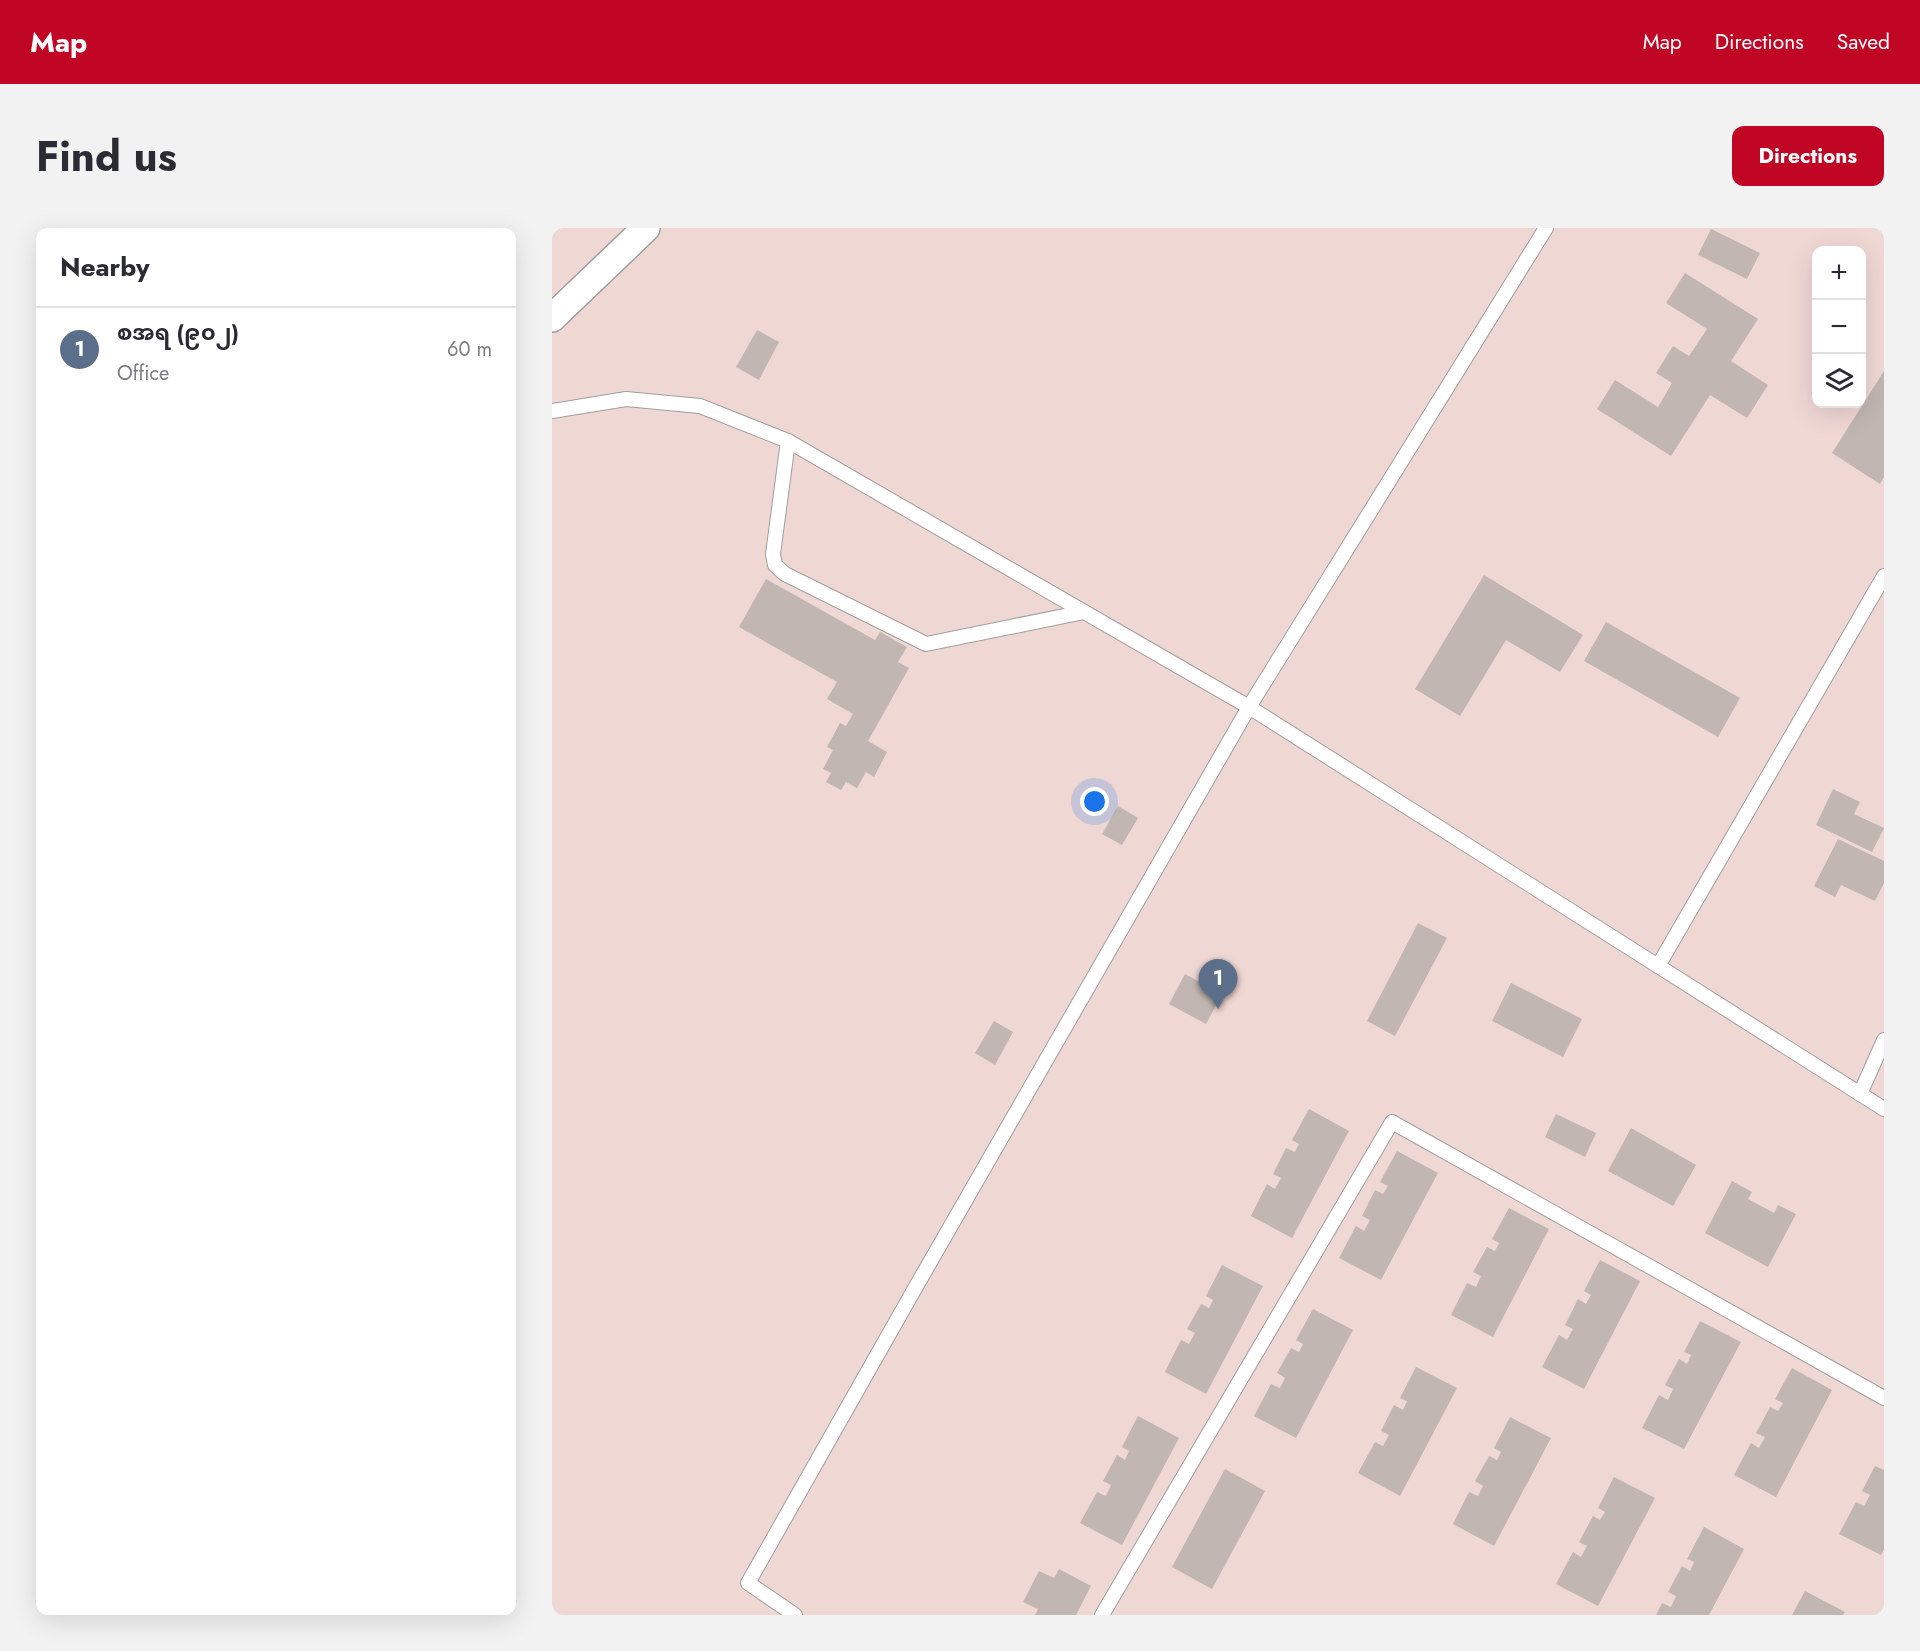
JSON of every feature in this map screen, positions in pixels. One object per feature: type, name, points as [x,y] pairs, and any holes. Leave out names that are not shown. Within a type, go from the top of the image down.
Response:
[{"type":"street","points":[[552,318],[646,228]]},
{"type":"lane","points":[[795,1615],[748,1583],[908,1300],[1250,707],[1546,228]]},
{"type":"lane","points":[[552,411],[626,399],[700,406],[788,441],[1250,707],[1884,1109]]},
{"type":"lane","points":[[788,441],[772,554],[775,565],[785,574],[926,644],[1084,612]]},
{"type":"lane","points":[[1658,966],[1884,576]]},
{"type":"lane","points":[[1860,1094],[1884,1040]]},
{"type":"lane","points":[[1102,1615],[1392,1122],[1884,1398]]},
{"type":"shaded area","points":[[552,228],[1884,228],[1884,1615],[552,1615]]},
{"type":"building","points":[[1711,229],[1760,253],[1747,279],[1698,255]]},
{"type":"building","points":[[1685,273],[1758,319],[1731,361],[1768,385],[1747,418],[1710,395],[1671,456],[1597,409],[1615,380],[1658,407],[1672,383],[1656,373],[1673,346],[1689,356],[1707,329],[1666,303]]},
{"type":"building","points":[[757,330],[779,342],[759,380],[736,367]]},
{"type":"building","points":[[1884,371],[1884,477],[1880,484],[1832,453],[1861,408],[1866,408],[1866,399]]},
{"type":"building","points":[[1484,575],[1583,635],[1560,672],[1506,640],[1460,716],[1415,689]]},
{"type":"building","points":[[766,579],[875,640],[880,632],[907,647],[898,662],[909,668],[868,741],[887,752],[874,777],[866,772],[857,788],[846,782],[841,790],[826,782],[831,773],[823,769],[833,750],[827,747],[840,723],[846,726],[853,714],[827,699],[837,682],[739,627]]},
{"type":"building","points":[[1606,622],[1740,698],[1718,737],[1584,661]]},
{"type":"building","points":[[1833,789],[1860,802],[1854,814],[1884,828],[1872,852],[1816,825]]},
{"type":"building","points":[[1118,806],[1138,818],[1122,845],[1102,834]]},
{"type":"building","points":[[1838,839],[1884,861],[1884,883],[1875,901],[1841,885],[1835,897],[1814,886]]},
{"type":"building","points":[[1418,923],[1447,938],[1395,1036],[1367,1021]]},
{"type":"building","points":[[1185,974],[1222,994],[1206,1024],[1169,1004]]},
{"type":"building","points":[[1511,983],[1582,1019],[1563,1057],[1492,1021]]},
{"type":"building","points":[[994,1021],[1013,1032],[995,1065],[975,1053]]},
{"type":"building","points":[[1309,1109],[1349,1131],[1292,1238],[1251,1216],[1267,1184],[1275,1189],[1281,1178],[1273,1174],[1286,1148],[1295,1152],[1299,1144],[1292,1140]]},
{"type":"building","points":[[1556,1114],[1596,1133],[1585,1157],[1545,1137]]},
{"type":"building","points":[[1631,1128],[1696,1165],[1673,1206],[1608,1171]]},
{"type":"building","points":[[1397,1151],[1438,1173],[1381,1280],[1339,1258],[1356,1226],[1364,1231],[1370,1220],[1362,1216],[1375,1190],[1383,1194],[1388,1186],[1380,1182]]},
{"type":"building","points":[[1732,1181],[1752,1192],[1748,1199],[1774,1213],[1778,1205],[1796,1214],[1768,1267],[1705,1233]]},
{"type":"building","points":[[1509,1208],[1549,1229],[1493,1337],[1451,1315],[1467,1283],[1476,1287],[1481,1276],[1473,1272],[1487,1247],[1495,1251],[1499,1243],[1492,1239]]},
{"type":"building","points":[[1600,1260],[1640,1281],[1584,1389],[1542,1367],[1559,1335],[1567,1340],[1573,1329],[1565,1325],[1578,1299],[1586,1304],[1591,1295],[1584,1291]]},
{"type":"building","points":[[1222,1265],[1263,1286],[1206,1394],[1165,1372],[1181,1340],[1189,1344],[1195,1333],[1187,1329],[1201,1304],[1209,1308],[1213,1300],[1206,1296]]},
{"type":"building","points":[[1313,1309],[1353,1330],[1296,1438],[1254,1416],[1271,1384],[1280,1388],[1285,1378],[1277,1373],[1291,1348],[1299,1352],[1303,1344],[1296,1340]]},
{"type":"building","points":[[1700,1321],[1741,1342],[1684,1449],[1642,1428],[1659,1395],[1668,1400],[1673,1389],[1665,1385],[1679,1359],[1687,1364],[1691,1355],[1684,1352]]},
{"type":"building","points":[[1416,1367],[1457,1388],[1400,1496],[1358,1473],[1375,1442],[1383,1446],[1389,1435],[1381,1431],[1394,1405],[1403,1410],[1407,1401],[1400,1398]]},
{"type":"building","points":[[1792,1368],[1832,1390],[1776,1497],[1734,1475],[1751,1443],[1759,1448],[1765,1437],[1756,1433],[1770,1407],[1778,1411],[1783,1403],[1775,1399]]},
{"type":"building","points":[[1138,1416],[1179,1438],[1122,1545],[1080,1523],[1097,1492],[1106,1496],[1111,1485],[1103,1481],[1117,1455],[1125,1460],[1129,1451],[1122,1447]]},
{"type":"building","points":[[1510,1417],[1551,1438],[1494,1546],[1453,1524],[1469,1492],[1478,1496],[1483,1486],[1475,1481],[1489,1456],[1497,1460],[1501,1452],[1494,1448]]},
{"type":"building","points":[[1875,1466],[1884,1470],[1884,1550],[1881,1555],[1839,1534],[1856,1502],[1864,1506],[1870,1495],[1862,1491]]},
{"type":"building","points":[[1225,1469],[1265,1491],[1212,1589],[1172,1567]]},
{"type":"building","points":[[1614,1477],[1655,1498],[1598,1606],[1556,1584],[1573,1552],[1581,1557],[1587,1546],[1579,1542],[1593,1516],[1600,1520],[1605,1512],[1598,1508]]},
{"type":"building","points":[[1704,1527],[1744,1549],[1709,1615],[1656,1615],[1662,1603],[1671,1607],[1676,1596],[1668,1592],[1682,1566],[1690,1571],[1694,1562],[1687,1559]]},
{"type":"building","points":[[1059,1569],[1091,1586],[1076,1615],[1035,1615],[1038,1609],[1023,1602],[1039,1571],[1054,1578]]},
{"type":"building","points":[[1805,1591],[1845,1612],[1843,1615],[1792,1615]]},
{"type":"place","name":"စအရ (၉၀၂)","points":[[1218,1009]]}]
